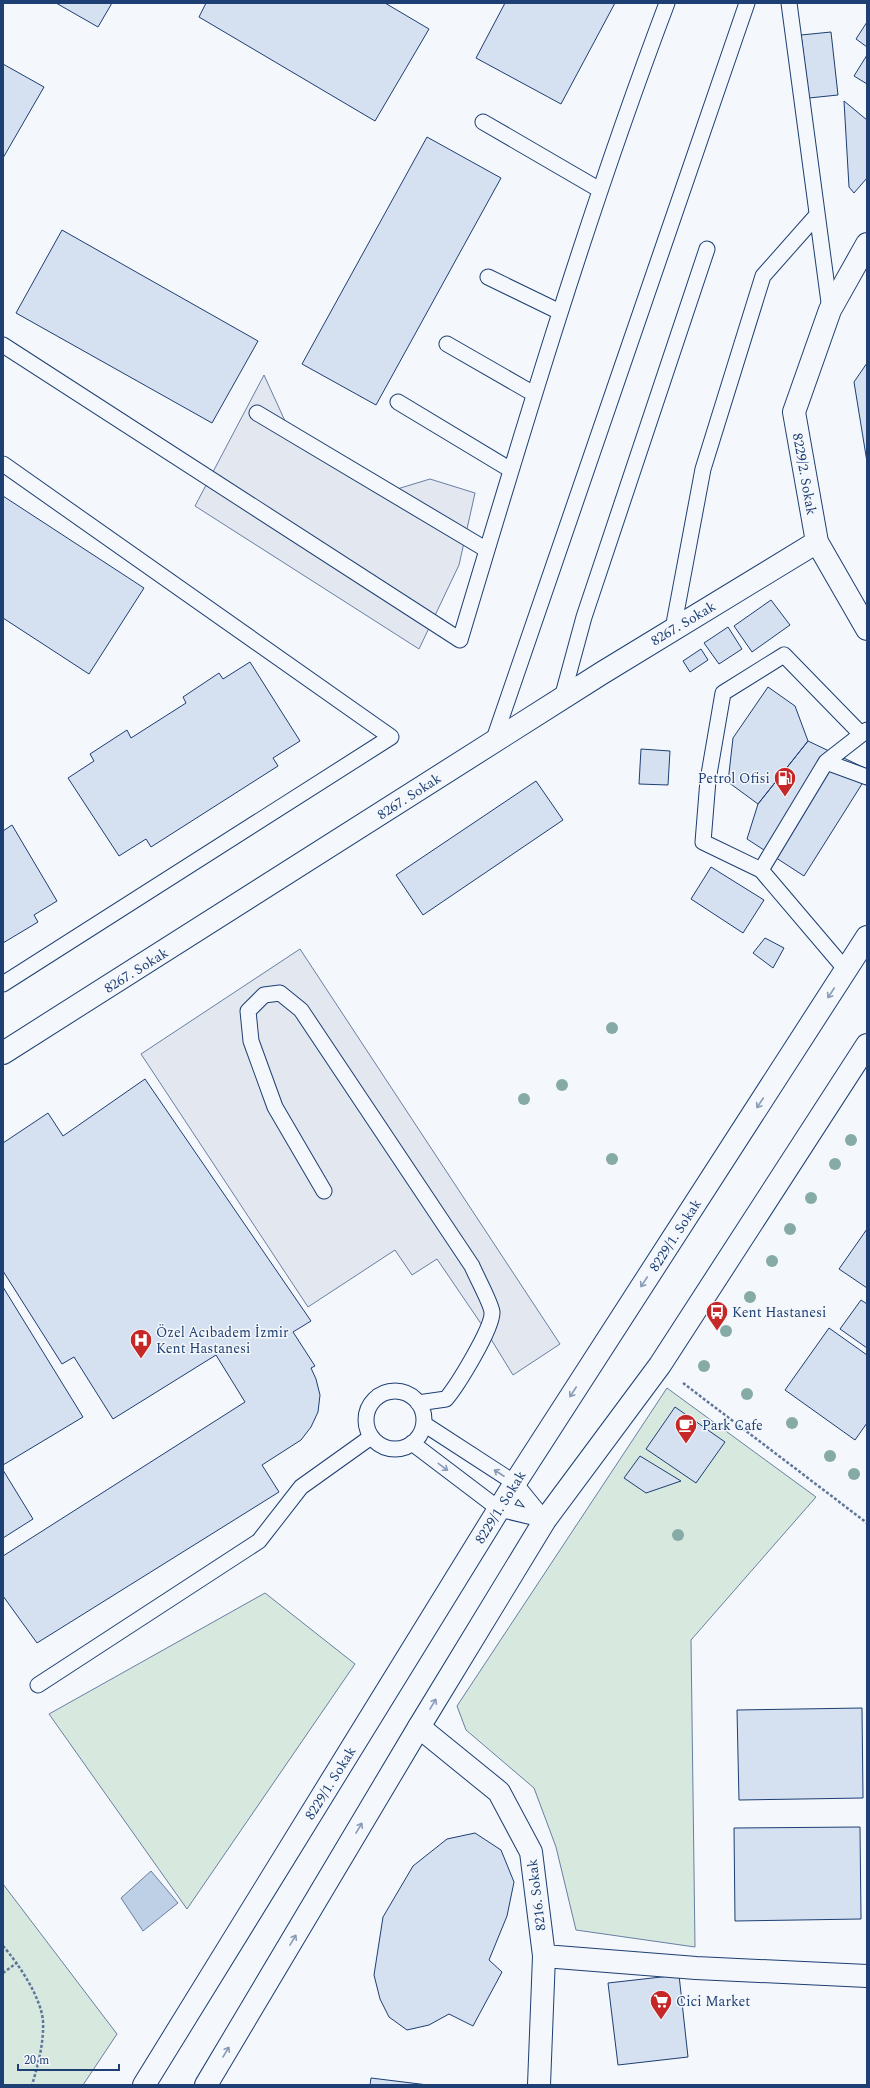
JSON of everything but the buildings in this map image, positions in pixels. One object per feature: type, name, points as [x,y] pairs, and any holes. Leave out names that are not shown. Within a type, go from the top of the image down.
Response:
[{"type":"street","name":"8229/2. Sokak","points":[[867,244],[830,310],[794,412],[817,542],[867,629]]},
{"type":"street","name":"8267. Sokak","points":[[3,1053],[562,698],[817,542]]},
{"type":"street","name":"8229/1. Sokak","points":[[144,2085],[515,1483],[867,937]]},
{"type":"street","points":[[206,2085],[419,1727],[545,1520],[660,1365],[867,1044]]},
{"type":"street","name":"8216. Sokak","points":[[419,1727],[499,1792],[531,1852],[544,1956],[539,2085]]},
{"type":"street","points":[[544,1956],[696,1968],[867,1976]]},
{"type":"lane","points":[[3,345],[460,640],[560,312],[600,190],[667,3]]},
{"type":"lane","points":[[493,742],[747,3]]},
{"type":"lane","points":[[791,4],[830,310]]},
{"type":"lane","points":[[483,122],[600,190]]},
{"type":"lane","points":[[673,629],[703,469],[763,276],[817,215]]},
{"type":"lane","points":[[562,698],[584,617],[707,249]]},
{"type":"lane","points":[[488,277],[560,312]]},
{"type":"lane","points":[[447,344],[534,394]]},
{"type":"lane","points":[[398,402],[511,470]]},
{"type":"lane","points":[[257,413],[487,550]]},
{"type":"lane","points":[[3,464],[391,738],[3,984]]},
{"type":"lane","points":[[761,870],[826,762],[864,732],[784,655],[724,693],[708,780],[703,842],[761,870],[846,970]]},
{"type":"lane","points":[[826,762],[867,777]]},
{"type":"lane","points":[[324,1191],[275,1107],[251,1041],[248,1011],[264,995],[280,993],[301,1010],[472,1266],[492,1312],[486,1331],[456,1386],[446,1399],[418,1403]]},
{"type":"lane","points":[[399,1390],[410,1394],[418,1403],[423,1413],[424,1424],[420,1435],[412,1443],[402,1448],[390,1449],[379,1445],[371,1437],[366,1426],[366,1415],[370,1404],[377,1396],[388,1391],[399,1390]]},
{"type":"lane","points":[[424,1424],[515,1483],[545,1520]]},
{"type":"lane","points":[[38,1685],[258,1541],[301,1487],[371,1437]]},
{"type":"lane","points":[[412,1443],[499,1509],[545,1520]]},
{"type":"path","points":[[660,1365],[867,1523]]},
{"type":"path","points":[[3,1946],[18,1962],[34,1994],[43,2021],[40,2061],[32,2085]]},
{"type":"path","points":[[3,1973],[18,1962]]},
{"type":"shaded area","points":[[264,375],[296,445],[384,493],[430,479],[475,493],[459,565],[419,649],[195,506]]},
{"type":"shaded area","points":[[300,949],[560,1344],[513,1375],[486,1331],[437,1259],[412,1275],[395,1250],[308,1307],[141,1054]]},
{"type":"shaded area","points":[[667,1388],[816,1497],[691,1640],[695,1947],[576,1930],[556,1847],[534,1788],[466,1730],[457,1706]]},
{"type":"shaded area","points":[[265,1593],[355,1664],[187,1909],[49,1714]]},
{"type":"shaded area","points":[[3,1884],[117,2034],[83,2085],[3,2085]]},
{"type":"water","points":[[151,1871],[178,1903],[143,1931],[121,1898]]},
{"type":"place","name":"Petrol Ofisi","points":[[785,798]]},
{"type":"place","name":"Kent Hastanesi","points":[[717,1332]]},
{"type":"place","name":"Özel Acıbadem İzmir Kent Hastanesi","points":[[141,1360]]},
{"type":"place","name":"Park Cafe","points":[[686,1444]]},
{"type":"place","name":"Cici Market","points":[[661,2020]]}]
